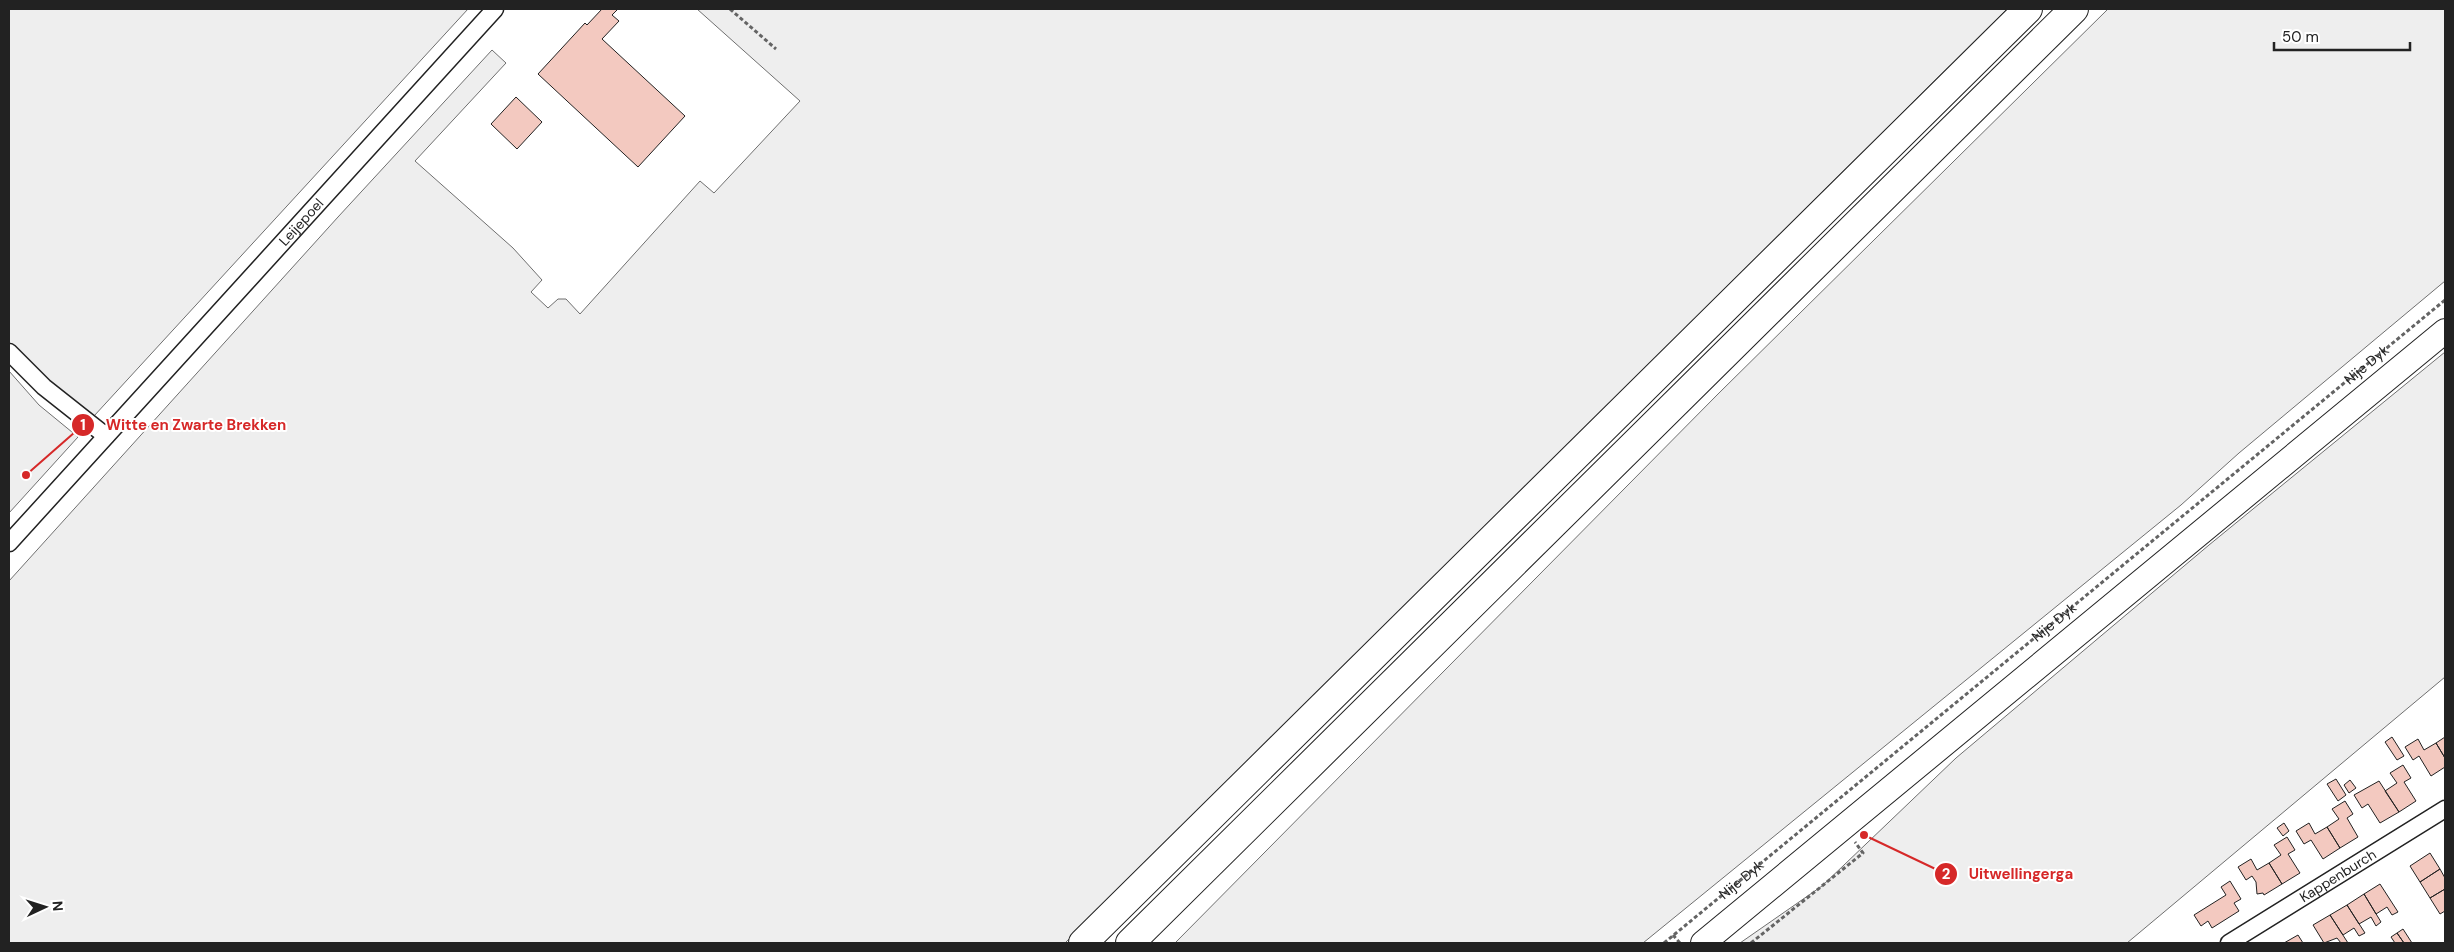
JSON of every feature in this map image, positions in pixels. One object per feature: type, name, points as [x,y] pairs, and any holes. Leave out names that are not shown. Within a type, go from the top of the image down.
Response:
[{"type":"highway","points":[[1083,943],[2028,9]]},
{"type":"highway","points":[[1130,943],[2074,9]]},
{"type":"street","name":"Leijepoel","points":[[9,543],[496,9]]},
{"type":"street","name":"Nije Dyk","points":[[1703,943],[2445,331]]},
{"type":"street","points":[[9,352],[44,387],[106,436]]},
{"type":"street","name":"Kappenburch","points":[[2229,943],[2445,810]]},
{"type":"path","points":[[730,9],[776,49]]},
{"type":"path","name":"Nije Dyk","points":[[1664,943],[2445,300]]},
{"type":"path","points":[[1751,943],[1863,853],[1855,842]]},
{"type":"path","points":[[1673,935],[1680,943]]},
{"type":"shaded area","points":[[9,9],[468,9],[94,416],[27,364],[9,342]]},
{"type":"shaded area","points":[[697,9],[2007,9],[1065,943],[9,943],[9,581],[338,217],[492,50],[506,63],[415,161],[513,248],[542,280],[531,292],[548,308],[558,299],[566,299],[580,314],[700,181],[714,193],[800,101]]},
{"type":"shaded area","points":[[2108,9],[2445,9],[2445,281],[2239,453],[2181,505],[1643,943],[1175,943],[1718,394]]},
{"type":"shaded area","points":[[2445,352],[2445,677],[2127,943],[1740,943],[1822,886],[1956,758],[2209,545]]},
{"type":"shaded area","points":[[9,371],[39,405],[78,437],[9,513]]},
{"type":"building","points":[[602,9],[618,9],[612,15],[619,21],[602,39],[685,116],[638,167],[538,74],[585,23],[587,25]]},
{"type":"building","points":[[516,97],[542,122],[517,149],[491,124]]},
{"type":"building","points":[[2392,737],[2404,756],[2397,760],[2385,742]]},
{"type":"building","points":[[2445,737],[2445,758],[2436,743]]},
{"type":"building","points":[[2418,739],[2424,750],[2436,743],[2445,758],[2445,767],[2431,776],[2419,756],[2413,760],[2405,747]]},
{"type":"building","points":[[2403,765],[2411,778],[2404,782],[2416,801],[2399,812],[2385,791],[2397,783],[2390,773]]},
{"type":"building","points":[[2336,779],[2346,795],[2338,801],[2327,784]]},
{"type":"building","points":[[2350,780],[2356,788],[2349,793],[2344,785]]},
{"type":"building","points":[[2379,781],[2399,812],[2380,823],[2368,804],[2362,808],[2354,795]]},
{"type":"building","points":[[2345,801],[2353,814],[2347,818],[2358,837],[2340,848],[2327,827],[2339,819],[2332,809]]},
{"type":"building","points":[[2284,823],[2289,831],[2283,836],[2277,828]]},
{"type":"building","points":[[2309,823],[2315,834],[2327,827],[2340,848],[2323,859],[2311,840],[2304,844],[2296,831]]},
{"type":"building","points":[[2287,837],[2295,850],[2288,854],[2300,873],[2282,884],[2269,863],[2281,855],[2274,845]]},
{"type":"building","points":[[2430,853],[2440,869],[2420,882],[2410,866]]},
{"type":"building","points":[[2251,859],[2257,870],[2269,863],[2282,884],[2264,895],[2263,893],[2257,894],[2256,882],[2252,876],[2246,880],[2238,867]]},
{"type":"building","points":[[2440,869],[2445,878],[2445,889],[2430,898],[2420,882]]},
{"type":"building","points":[[2230,881],[2241,899],[2234,903],[2239,911],[2212,928],[2208,921],[2201,926],[2194,915],[2226,895],[2221,887]]},
{"type":"building","points":[[2380,884],[2398,912],[2392,915],[2387,907],[2376,914],[2364,894]]},
{"type":"building","points":[[2445,889],[2445,911],[2440,914],[2430,898]]},
{"type":"building","points":[[2364,894],[2381,922],[2376,926],[2371,917],[2359,924],[2347,905]]},
{"type":"building","points":[[2347,905],[2365,933],[2359,936],[2354,928],[2343,935],[2330,915]]},
{"type":"building","points":[[2330,915],[2348,943],[2341,943],[2337,938],[2324,943],[2313,925]]},
{"type":"building","points":[[2403,929],[2412,943],[2404,943],[2397,933]]},
{"type":"building","points":[[2397,933],[2404,943],[2395,943],[2391,937]]},
{"type":"building","points":[[2298,935],[2303,943],[2284,943]]},
{"type":"place","name":"Witte en Zwarte Brekken","points":[[26,475]]},
{"type":"place","name":"Uitwellingerga","points":[[1864,835]]}]
